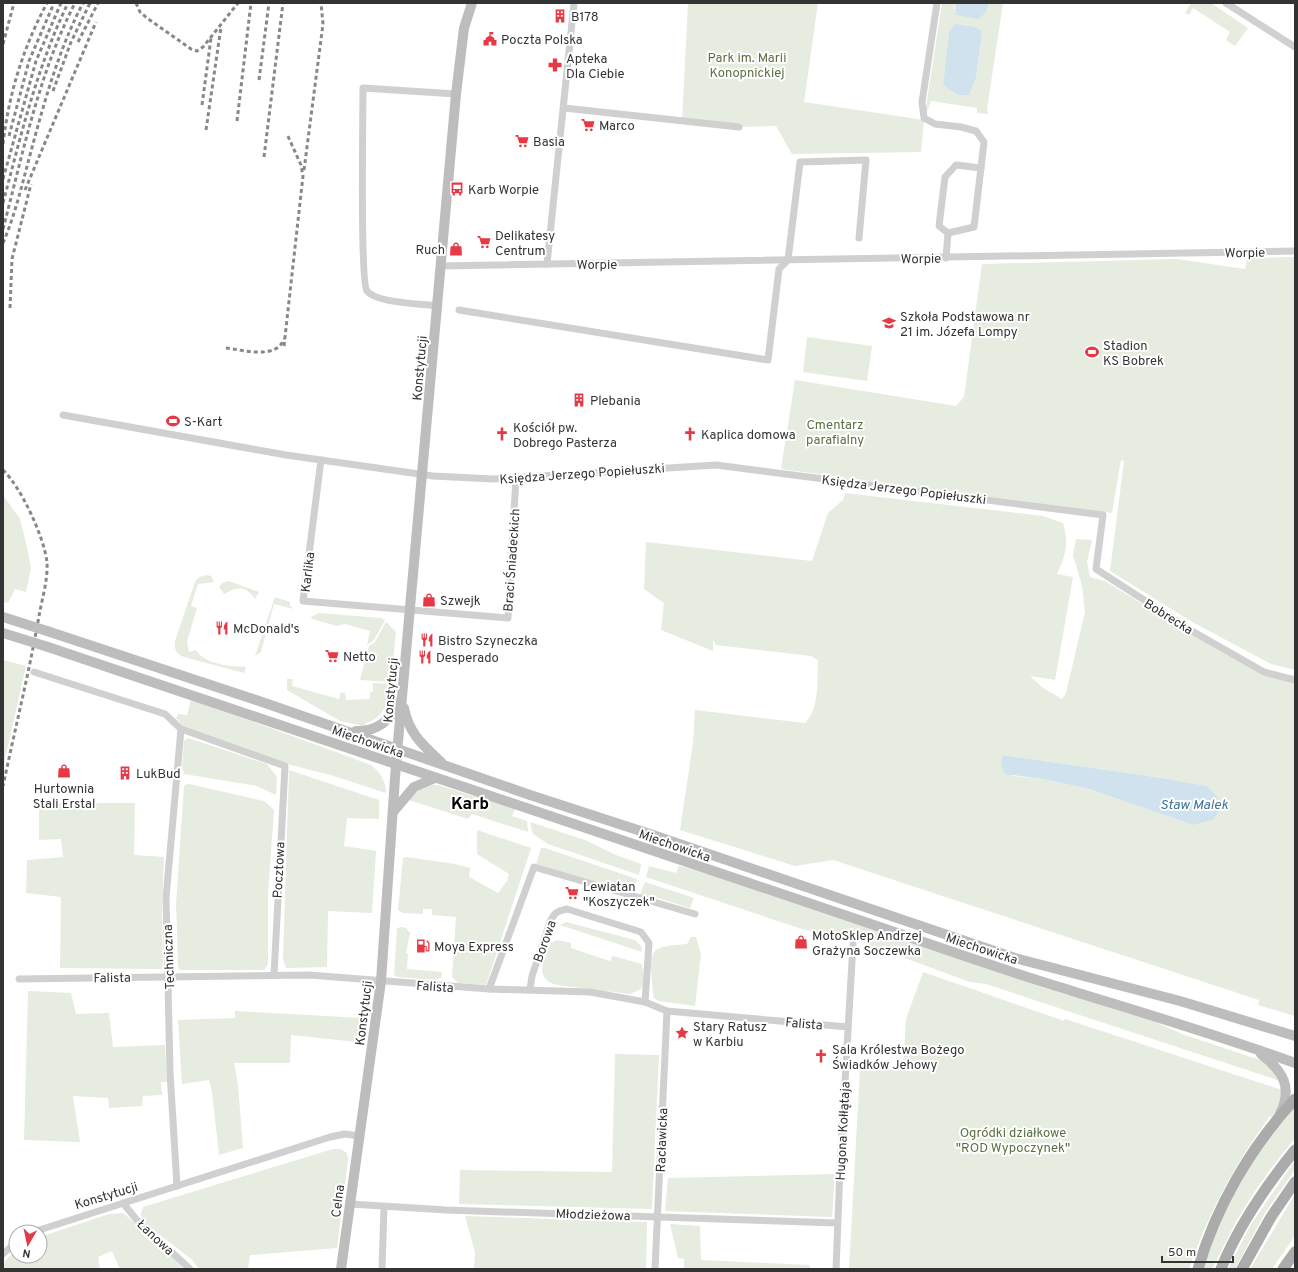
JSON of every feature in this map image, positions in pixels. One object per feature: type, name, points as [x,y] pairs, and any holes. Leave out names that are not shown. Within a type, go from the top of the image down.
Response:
[{"type":"main road","name":"Konstytucji","points":[[359,1136],[380,981],[396,764],[456,94],[464,28],[472,3]]},
{"type":"main road","name":"Miechowicka","points":[[3,617],[171,672],[583,813],[1015,958],[1187,1003],[1295,1035]]},
{"type":"main road","name":"Miechowicka","points":[[3,633],[176,689],[435,778],[1052,985],[1147,1013],[1252,1047],[1295,1063]]},
{"type":"main road","points":[[343,730],[366,731],[380,726],[395,711],[402,698]]},
{"type":"main road","points":[[402,698],[406,715],[416,738],[444,765]]},
{"type":"main road","points":[[393,812],[414,787],[435,778]]},
{"type":"main road","points":[[1252,1047],[1276,1066],[1285,1082],[1286,1099],[1278,1117]]},
{"type":"main road","points":[[1198,1269],[1212,1229],[1233,1184],[1247,1161],[1278,1117],[1295,1099]]},
{"type":"main road","name":"Celna","points":[[341,1269],[359,1136]]},
{"type":"main road","points":[[1221,1269],[1243,1225],[1260,1198],[1295,1150]]},
{"type":"main road","points":[[1242,1269],[1271,1217],[1295,1182]]},
{"type":"main road","points":[[1283,1269],[1295,1252]]},
{"type":"street","points":[[547,264],[574,3]]},
{"type":"street","points":[[937,3],[922,102],[924,118],[935,124],[961,127],[976,132],[984,142],[974,227],[948,233]]},
{"type":"street","points":[[1226,3],[1295,47]]},
{"type":"street","points":[[438,306],[383,299],[371,295],[365,288],[363,244],[363,88],[456,94]]},
{"type":"street","points":[[564,108],[739,127]]},
{"type":"street","points":[[459,310],[768,360],[779,269],[788,260],[800,162],[866,160],[859,238]]},
{"type":"street","points":[[948,233],[939,226],[945,177],[956,165],[981,168]]},
{"type":"street","points":[[946,258],[948,233]]},
{"type":"street","name":"Worpie","points":[[440,266],[1295,251]]},
{"type":"street","name":"Księdza Jerzego Popiełuszki","points":[[63,415],[321,460],[422,475],[492,479],[716,465],[1103,515]]},
{"type":"street","name":"Karlika","points":[[321,460],[303,602],[410,611]]},
{"type":"street","name":"Braci Śniadeckich","points":[[410,611],[508,618],[516,477]]},
{"type":"street","name":"Bobrecka","points":[[1103,515],[1096,570],[1192,631],[1264,672],[1295,680]]},
{"type":"street","points":[[34,672],[165,714],[181,729]]},
{"type":"street","name":"Pocztowa","points":[[181,729],[285,766],[274,975]]},
{"type":"street","name":"Techniczna","points":[[177,1186],[170,1072],[169,976],[166,898],[181,729]]},
{"type":"street","points":[[489,989],[534,867],[695,914]]},
{"type":"street","name":"Borowa","points":[[530,989],[532,976],[550,922],[554,914],[559,910],[566,909],[641,932],[649,943],[645,1002]]},
{"type":"street","name":"Hugona Kołłątaja","points":[[836,1269],[837,1223],[853,944]]},
{"type":"street","name":"Falista","points":[[20,980],[169,976],[337,976],[380,981],[489,989],[530,989],[590,992],[645,1002],[667,1011],[848,1027]]},
{"type":"street","name":"Racławicka","points":[[655,1269],[667,1011]]},
{"type":"street","name":"Konstytucji","points":[[48,1227],[330,1137],[345,1134],[359,1136]]},
{"type":"street","name":"Łanowa","points":[[123,1203],[136,1219],[190,1269]]},
{"type":"street","name":"Młodzieżowa","points":[[350,1204],[384,1207],[837,1223]]},
{"type":"street","points":[[382,1269],[384,1207]]},
{"type":"green space","name":"Park im. Marii Konopnickiej","points":[[688,3],[818,3],[804,102],[924,120],[921,152],[792,154],[776,126],[739,127],[682,121]]},
{"type":"green space","points":[[942,3],[955,3],[954,9],[989,5],[989,3],[1003,3],[987,109],[988,114],[977,113],[977,108],[931,101],[924,120]],"holes":[[[981,30],[982,34],[976,77],[943,85],[949,32]]]},
{"type":"green space","points":[[1191,3],[1211,3],[1248,28],[1235,46],[1226,40],[1230,32],[1193,8],[1189,15],[1185,13]]},
{"type":"green space","name":"Cmentarz parafialny","points":[[1295,257],[1295,670],[1271,664],[1194,623],[1110,571],[1124,461],[1121,460],[1112,513],[781,469],[795,380],[956,406],[964,397],[982,264],[1177,259],[1245,269],[1247,258]]},
{"type":"green space","points":[[807,337],[872,346],[867,381],[803,372]]},
{"type":"green space","points":[[845,493],[1043,516],[1063,523],[1066,537],[1066,549],[1063,561],[1057,574],[1073,577],[1055,680],[1030,676],[1043,688],[1062,699],[1066,693],[1085,612],[1082,586],[1073,555],[1076,539],[1092,540],[1087,562],[1090,577],[1105,581],[1188,632],[1270,677],[1295,681],[1295,1016],[1258,1005],[1259,1000],[833,860],[795,866],[680,830],[693,743],[695,710],[805,723],[813,710],[817,693],[818,660],[811,656],[716,645],[713,640],[713,651],[661,630],[664,603],[644,589],[646,542],[812,561],[828,513],[843,500]],"holes":[[[1003,755],[1207,786],[1193,825],[1089,789],[1043,779],[1013,776]]]},
{"type":"green space","points":[[3,495],[20,519],[31,568],[26,592],[15,589],[8,603],[3,602]]},
{"type":"green space","points":[[207,575],[211,576],[214,582],[198,584],[191,606],[197,608],[187,641],[189,652],[196,650],[205,659],[218,664],[246,667],[244,673],[184,657],[177,653],[175,649],[175,641],[195,582],[199,577]]},
{"type":"green space","points":[[229,581],[259,592],[255,599],[248,591],[241,588],[233,589],[224,594],[219,587],[222,583]]},
{"type":"green space","points":[[275,597],[290,602],[290,606],[294,609],[274,604],[261,652],[255,656]]},
{"type":"green space","points":[[319,613],[381,618],[385,620],[374,640],[367,645],[370,631],[345,624],[337,626],[312,619],[311,617]]},
{"type":"green space","points":[[386,622],[396,632],[391,682],[360,680],[369,646],[375,642]]},
{"type":"green space","points":[[3,660],[26,666],[3,768]]},
{"type":"green space","points":[[287,679],[293,679],[292,686],[339,699],[341,692],[345,693],[346,700],[370,699],[370,692],[373,692],[373,683],[391,684],[387,703],[381,713],[372,721],[365,723],[366,726],[363,726],[340,721],[287,690]]},
{"type":"green space","points":[[191,699],[371,765],[382,777],[386,793],[334,776],[287,764],[184,727],[176,718],[178,714],[187,715]]},
{"type":"green space","points":[[188,738],[267,764],[277,777],[276,795],[257,786],[184,774],[182,768],[184,741]]},
{"type":"green space","points":[[289,770],[379,800],[379,819],[347,818],[344,846],[376,851],[372,913],[328,911],[327,967],[286,968],[283,959]]},
{"type":"green space","points":[[189,784],[264,801],[274,810],[268,894],[268,964],[264,970],[180,970],[178,966],[176,904],[184,785]]},
{"type":"green space","points":[[431,785],[438,785],[515,809],[512,816],[527,821],[528,832],[472,814],[468,819],[409,800],[417,791]]},
{"type":"green space","points":[[39,803],[135,803],[134,855],[164,857],[162,912],[163,969],[60,968],[61,897],[26,893],[27,860],[63,857],[61,839],[39,840]]},
{"type":"green space","points":[[530,822],[585,840],[616,855],[641,864],[639,875],[548,844],[533,834]]},
{"type":"green space","points":[[477,830],[531,848],[486,985],[458,983],[452,977],[456,917],[432,915],[432,909],[423,909],[423,914],[403,913],[398,910],[403,858],[406,857],[455,864],[470,868],[469,877],[498,893],[507,881],[509,874],[477,854]]},
{"type":"green space","points":[[541,848],[545,848],[637,879],[633,892],[536,865]]},
{"type":"green space","points":[[649,866],[676,873],[679,866],[689,868],[1044,988],[1142,1016],[1182,1034],[1260,1060],[1267,1064],[1280,1081],[986,984],[970,982],[899,956],[883,953],[863,942],[802,929],[646,877]]},
{"type":"green space","points":[[645,882],[694,898],[690,908],[655,897],[654,900],[640,895]]},
{"type":"green space","points":[[566,922],[635,940],[641,946],[642,952],[560,925]]},
{"type":"green space","points":[[397,928],[406,928],[410,933],[406,953],[408,954],[407,969],[442,972],[441,978],[435,980],[398,977],[394,975]]},
{"type":"green space","points":[[691,937],[696,937],[701,954],[695,1006],[659,1001],[654,998],[651,972],[653,953],[663,947],[687,944]]},
{"type":"green space","points":[[557,940],[571,943],[571,948],[610,961],[613,956],[642,964],[644,981],[641,989],[630,994],[557,985],[549,982],[545,978],[542,968],[551,943]]},
{"type":"green space","name":"Ogródki działkowe \"ROD Wypoczynek\"","points":[[923,972],[1064,1021],[1065,1019],[1282,1090],[1278,1111],[1272,1117],[1270,1116],[1245,1152],[1234,1171],[1205,1228],[1189,1269],[849,1269],[860,1069],[903,1070],[906,1019]]},
{"type":"green space","points":[[28,991],[71,993],[76,1014],[109,1013],[113,1047],[165,1045],[167,1082],[161,1082],[162,1095],[143,1096],[142,1106],[109,1108],[108,1098],[73,1096],[80,1142],[24,1140]]},
{"type":"green space","points":[[235,1011],[361,1018],[357,1042],[291,1035],[290,1063],[234,1063],[238,1085],[243,1148],[219,1155],[212,1092],[209,1080],[182,1084],[178,1020],[235,1018]]},
{"type":"green space","points":[[615,1054],[659,1055],[652,1209],[459,1204],[460,1170],[612,1172]]},
{"type":"green space","points":[[1295,1106],[1295,1138],[1253,1194],[1237,1220],[1212,1269],[1202,1269],[1219,1225],[1240,1183],[1266,1144]]},
{"type":"green space","points":[[333,1149],[341,1149],[347,1153],[348,1159],[337,1248],[250,1255],[248,1269],[199,1269],[191,1259],[142,1221],[141,1214],[143,1207]]},
{"type":"green space","points":[[1295,1160],[1295,1170],[1265,1213],[1235,1269],[1228,1269],[1250,1226]]},
{"type":"green space","points":[[835,1174],[832,1217],[665,1211],[668,1178]]},
{"type":"green space","points":[[1295,1194],[1295,1236],[1272,1269],[1250,1269]]},
{"type":"green space","points":[[123,1213],[173,1256],[184,1269],[120,1269],[112,1251],[98,1257],[100,1269],[3,1269],[5,1261],[8,1258],[8,1264],[48,1264],[48,1234],[109,1214]]},
{"type":"green space","points":[[465,1216],[647,1222],[646,1269],[474,1269],[475,1252]]},
{"type":"green space","points":[[670,1224],[700,1226],[701,1260],[810,1265],[810,1269],[684,1269],[684,1259],[678,1258]]},
{"type":"water","points":[[955,3],[989,3],[985,13],[979,19],[956,15]]},
{"type":"water","points":[[955,24],[974,27],[981,30],[982,34],[976,77],[969,95],[958,95],[943,85],[949,32]]},
{"type":"water","name":"Staw Malek","points":[[1003,755],[1207,786],[1217,797],[1219,810],[1214,819],[1193,825],[1089,789],[1043,779],[1005,774],[1001,765]]},
{"type":"railway","points":[[3,44],[14,3]]},
{"type":"railway","points":[[3,144],[9,107],[18,71],[38,20],[47,3]]},
{"type":"railway","points":[[9,136],[29,61],[54,3]]},
{"type":"railway","points":[[3,179],[36,61],[61,3]]},
{"type":"railway","points":[[3,203],[23,127],[39,76],[47,52],[68,3]]},
{"type":"railway","points":[[3,229],[25,143],[42,85],[51,57],[75,3]]},
{"type":"railway","points":[[3,243],[18,200],[52,78],[66,40],[83,3]]},
{"type":"railway","points":[[53,91],[71,42],[90,3]]},
{"type":"railway","points":[[78,42],[98,3]]},
{"type":"railway","points":[[136,3],[140,12],[147,18],[191,49],[197,51],[203,47],[238,3]]},
{"type":"railway","points":[[237,121],[251,3]]},
{"type":"railway","points":[[259,80],[269,3]]},
{"type":"railway","points":[[264,157],[283,3]]},
{"type":"railway","points":[[304,170],[323,24],[321,3]]},
{"type":"railway","points":[[25,190],[96,22]]},
{"type":"railway","points":[[206,130],[221,27]]},
{"type":"railway","points":[[202,105],[211,38]]},
{"type":"railway","points":[[284,346],[303,176],[301,165],[287,134]]},
{"type":"railway","points":[[10,308],[12,259],[31,184]]},
{"type":"railway","points":[[226,348],[250,352],[267,352],[274,350],[284,339]]},
{"type":"railway","points":[[3,470],[17,488],[31,513],[37,526],[47,562],[47,576],[31,659],[3,786]]},
{"type":"place","name":"B178","points":[[560,16]]},
{"type":"place","name":"Poczta Polska","points":[[490,39]]},
{"type":"place","name":"Apteka Dla Ciebie","points":[[555,65]]},
{"type":"place","name":"Marco","points":[[588,125]]},
{"type":"place","name":"Basia","points":[[522,141]]},
{"type":"place","name":"Karb Worpie","points":[[457,189]]},
{"type":"place","name":"Delikatesy Centrum","points":[[484,242]]},
{"type":"place","name":"Ruch","points":[[456,249]]},
{"type":"place","name":"Szkoła Podstawowa nr 21 im. Józefa Lompy","points":[[889,323]]},
{"type":"place","name":"Stadion KS Bobrek","points":[[1092,352]]},
{"type":"place","name":"Plebania","points":[[579,400]]},
{"type":"place","name":"S-Kart","points":[[173,421]]},
{"type":"place","name":"Kościół pw. Dobrego Pasterza","points":[[502,434]]},
{"type":"place","name":"Kaplica domowa","points":[[690,434]]},
{"type":"place","name":"Szwejk","points":[[429,600]]},
{"type":"place","name":"McDonald's","points":[[222,628]]},
{"type":"place","name":"Bistro Szyneczka","points":[[427,640]]},
{"type":"place","name":"Netto","points":[[332,656]]},
{"type":"place","name":"Desperado","points":[[425,657]]},
{"type":"place","name":"Hurtownia Stali Erstal","points":[[64,771]]},
{"type":"place","name":"LukBud","points":[[125,773]]},
{"type":"place","name":"Lewiatan \"Koszyczek\"","points":[[572,893]]},
{"type":"place","name":"MotoSklep Andrzej Grażyna Soczewka","points":[[801,942]]},
{"type":"place","name":"Moya Express","points":[[423,946]]},
{"type":"place","name":"Stary Ratusz w Karbiu","points":[[682,1033]]},
{"type":"place","name":"Sala Królestwa Bożego Świadków Jehowy","points":[[821,1056]]},
{"type":"district","name":"Karb","points":[[470,803]]}]
